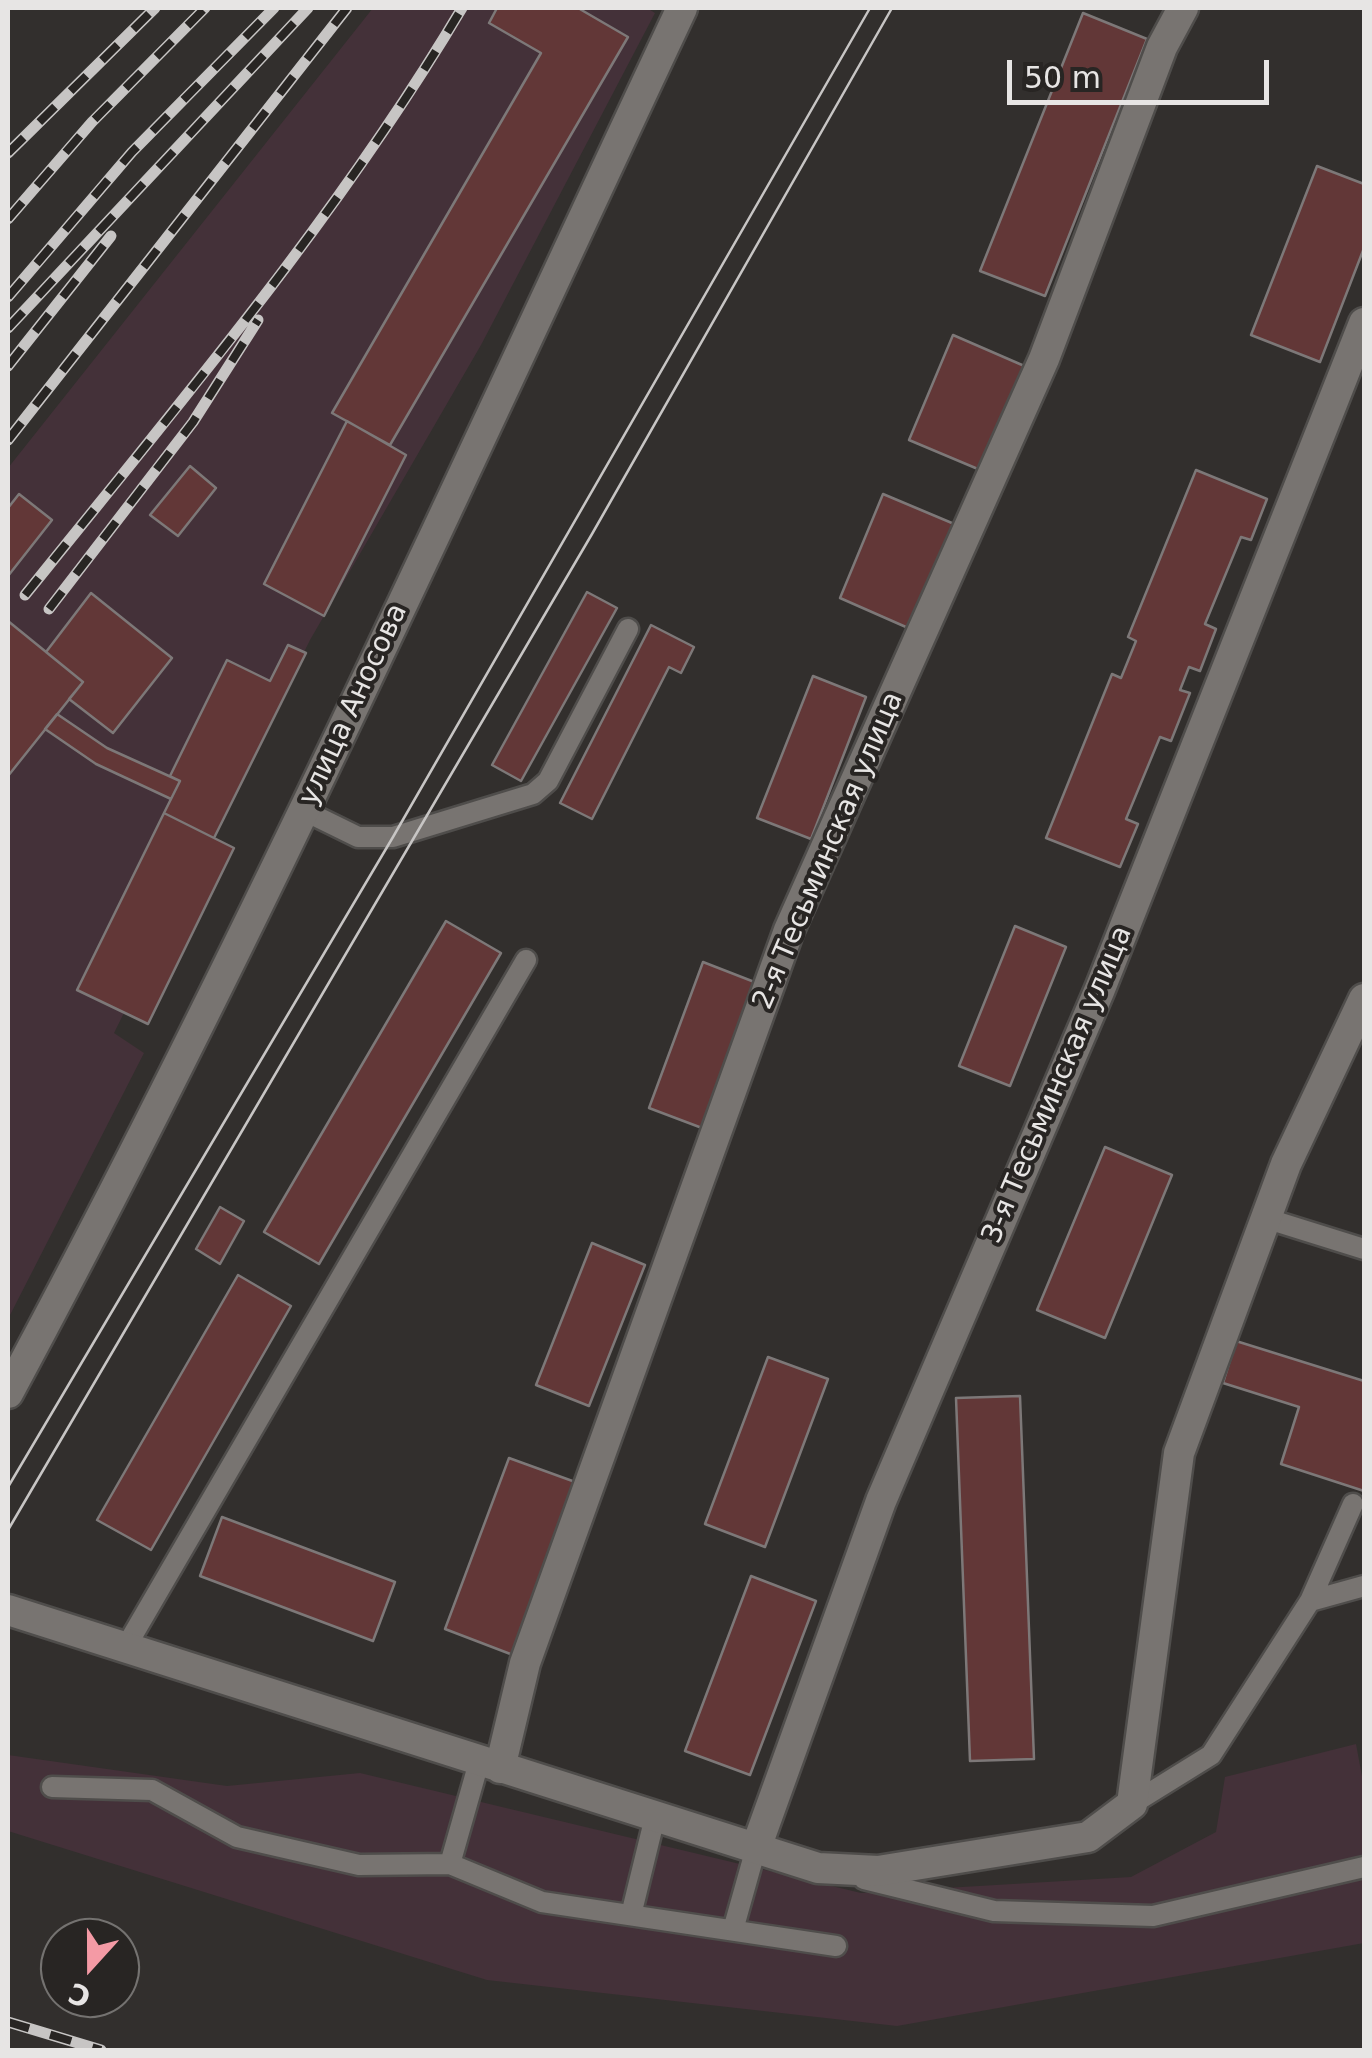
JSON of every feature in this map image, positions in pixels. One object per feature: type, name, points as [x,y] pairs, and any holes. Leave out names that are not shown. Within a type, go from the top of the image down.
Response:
[{"type":"street","name":"улица Аносова","points":[[8,1393],[137,1153],[305,811],[682,8]]},
{"type":"street","name":"2-я Тесьминская улица","points":[[490,1765],[789,930],[1044,360],[1162,47],[1183,8]]},
{"type":"street","name":"3-я Тесьминская улица","points":[[756,1848],[880,1502],[1100,989],[1364,323]]},
{"type":"street","points":[[8,1610],[818,1868],[878,1871],[1088,1837],[1132,1804],[1179,1453],[1286,1164],[1364,999]]},
{"type":"lane","points":[[305,811],[358,837],[393,838],[533,794],[548,780],[628,629]]},
{"type":"lane","points":[[124,1650],[526,960]]},
{"type":"lane","points":[[1268,1219],[1364,1249]]},
{"type":"lane","points":[[1132,1804],[1212,1756],[1310,1601],[1353,1504]]},
{"type":"lane","points":[[1310,1601],[1364,1586]]},
{"type":"lane","points":[[450,1864],[490,1765]]},
{"type":"lane","points":[[52,1787],[152,1790],[237,1837],[358,1866],[450,1864],[542,1902],[836,1946]]},
{"type":"lane","points":[[631,1916],[655,1817]]},
{"type":"lane","points":[[733,1930],[756,1848]]},
{"type":"lane","points":[[818,1868],[994,1910],[1153,1916],[1364,1867]]},
{"type":"shaded area","points":[[373,8],[647,8],[655,13],[481,345],[310,640],[114,1033],[144,1053],[8,1319],[8,468]]},
{"type":"shaded area","points":[[1356,1744],[1364,1787],[1364,1943],[897,2026],[487,1980],[8,1831],[8,1755],[227,1786],[360,1773],[861,1893],[1131,1877],[1216,1832],[1225,1777]]},
{"type":"building","points":[[497,8],[578,8],[628,37],[390,445],[332,413],[541,53],[489,23]]},
{"type":"building","points":[[1083,13],[1147,39],[1045,296],[980,271]]},
{"type":"building","points":[[1317,166],[1364,184],[1364,248],[1320,362],[1251,335]]},
{"type":"building","points":[[953,335],[1029,368],[985,472],[909,440]]},
{"type":"building","points":[[347,421],[406,455],[324,616],[264,584]]},
{"type":"building","points":[[190,466],[216,488],[178,536],[150,515]]},
{"type":"building","points":[[1196,470],[1267,499],[1251,540],[1241,537],[1205,624],[1216,629],[1200,671],[1189,667],[1180,690],[1190,693],[1171,741],[1160,737],[1126,819],[1138,824],[1120,867],[1046,838],[1112,674],[1121,678],[1136,641],[1128,637]]},
{"type":"building","points":[[19,494],[52,520],[8,576],[8,508]]},
{"type":"building","points":[[883,494],[959,526],[915,631],[840,598]]},
{"type":"building","points":[[587,592],[617,608],[521,781],[492,765]]},
{"type":"building","points":[[91,593],[172,658],[113,733],[69,699],[83,682],[46,652]]},
{"type":"building","points":[[8,621],[83,682],[8,776]]},
{"type":"building","points":[[651,625],[694,647],[681,673],[669,667],[592,819],[560,803]]},
{"type":"building","points":[[288,645],[306,653],[214,838],[164,813],[180,781],[170,776],[227,660],[270,681]]},
{"type":"building","points":[[813,676],[866,697],[811,839],[757,818]]},
{"type":"building","points":[[57,714],[107,748],[180,781],[171,799],[96,764],[45,729]]},
{"type":"building","points":[[164,813],[234,848],[148,1024],[77,990]]},
{"type":"building","points":[[446,921],[501,953],[319,1264],[264,1232]]},
{"type":"building","points":[[1015,926],[1066,947],[1010,1086],[959,1066]]},
{"type":"building","points":[[703,962],[757,983],[702,1128],[649,1108]]},
{"type":"building","points":[[1105,1147],[1172,1175],[1105,1338],[1037,1310]]},
{"type":"building","points":[[220,1207],[244,1221],[220,1264],[196,1249]]},
{"type":"building","points":[[592,1243],[645,1265],[589,1406],[536,1385]]},
{"type":"building","points":[[238,1275],[291,1306],[151,1550],[97,1520]]},
{"type":"building","points":[[1236,1341],[1364,1381],[1364,1491],[1281,1464],[1299,1407],[1223,1383]]},
{"type":"building","points":[[768,1357],[828,1379],[765,1547],[705,1524]]},
{"type":"building","points":[[1020,1396],[1034,1759],[970,1761],[956,1398]]},
{"type":"building","points":[[509,1458],[578,1483],[513,1655],[445,1629]]},
{"type":"building","points":[[222,1517],[395,1582],[373,1641],[200,1576]]},
{"type":"building","points":[[751,1576],[816,1601],[750,1775],[685,1751]]},
{"type":"tram line","points":[[8,1487],[393,837],[870,8]]},
{"type":"tram line","points":[[8,1530],[592,534],[892,8]]},
{"type":"railway","points":[[8,153],[155,8]]},
{"type":"railway","points":[[8,219],[92,122],[205,8]]},
{"type":"railway","points":[[8,297],[132,152],[274,8]]},
{"type":"railway","points":[[8,328],[308,8]]},
{"type":"railway","points":[[8,440],[347,8]]},
{"type":"railway","points":[[25,595],[309,236],[363,161],[462,8]]},
{"type":"railway","points":[[8,366],[111,236]]},
{"type":"railway","points":[[49,609],[193,422],[258,320]]},
{"type":"railway","points":[[8,2022],[101,2050]]}]
